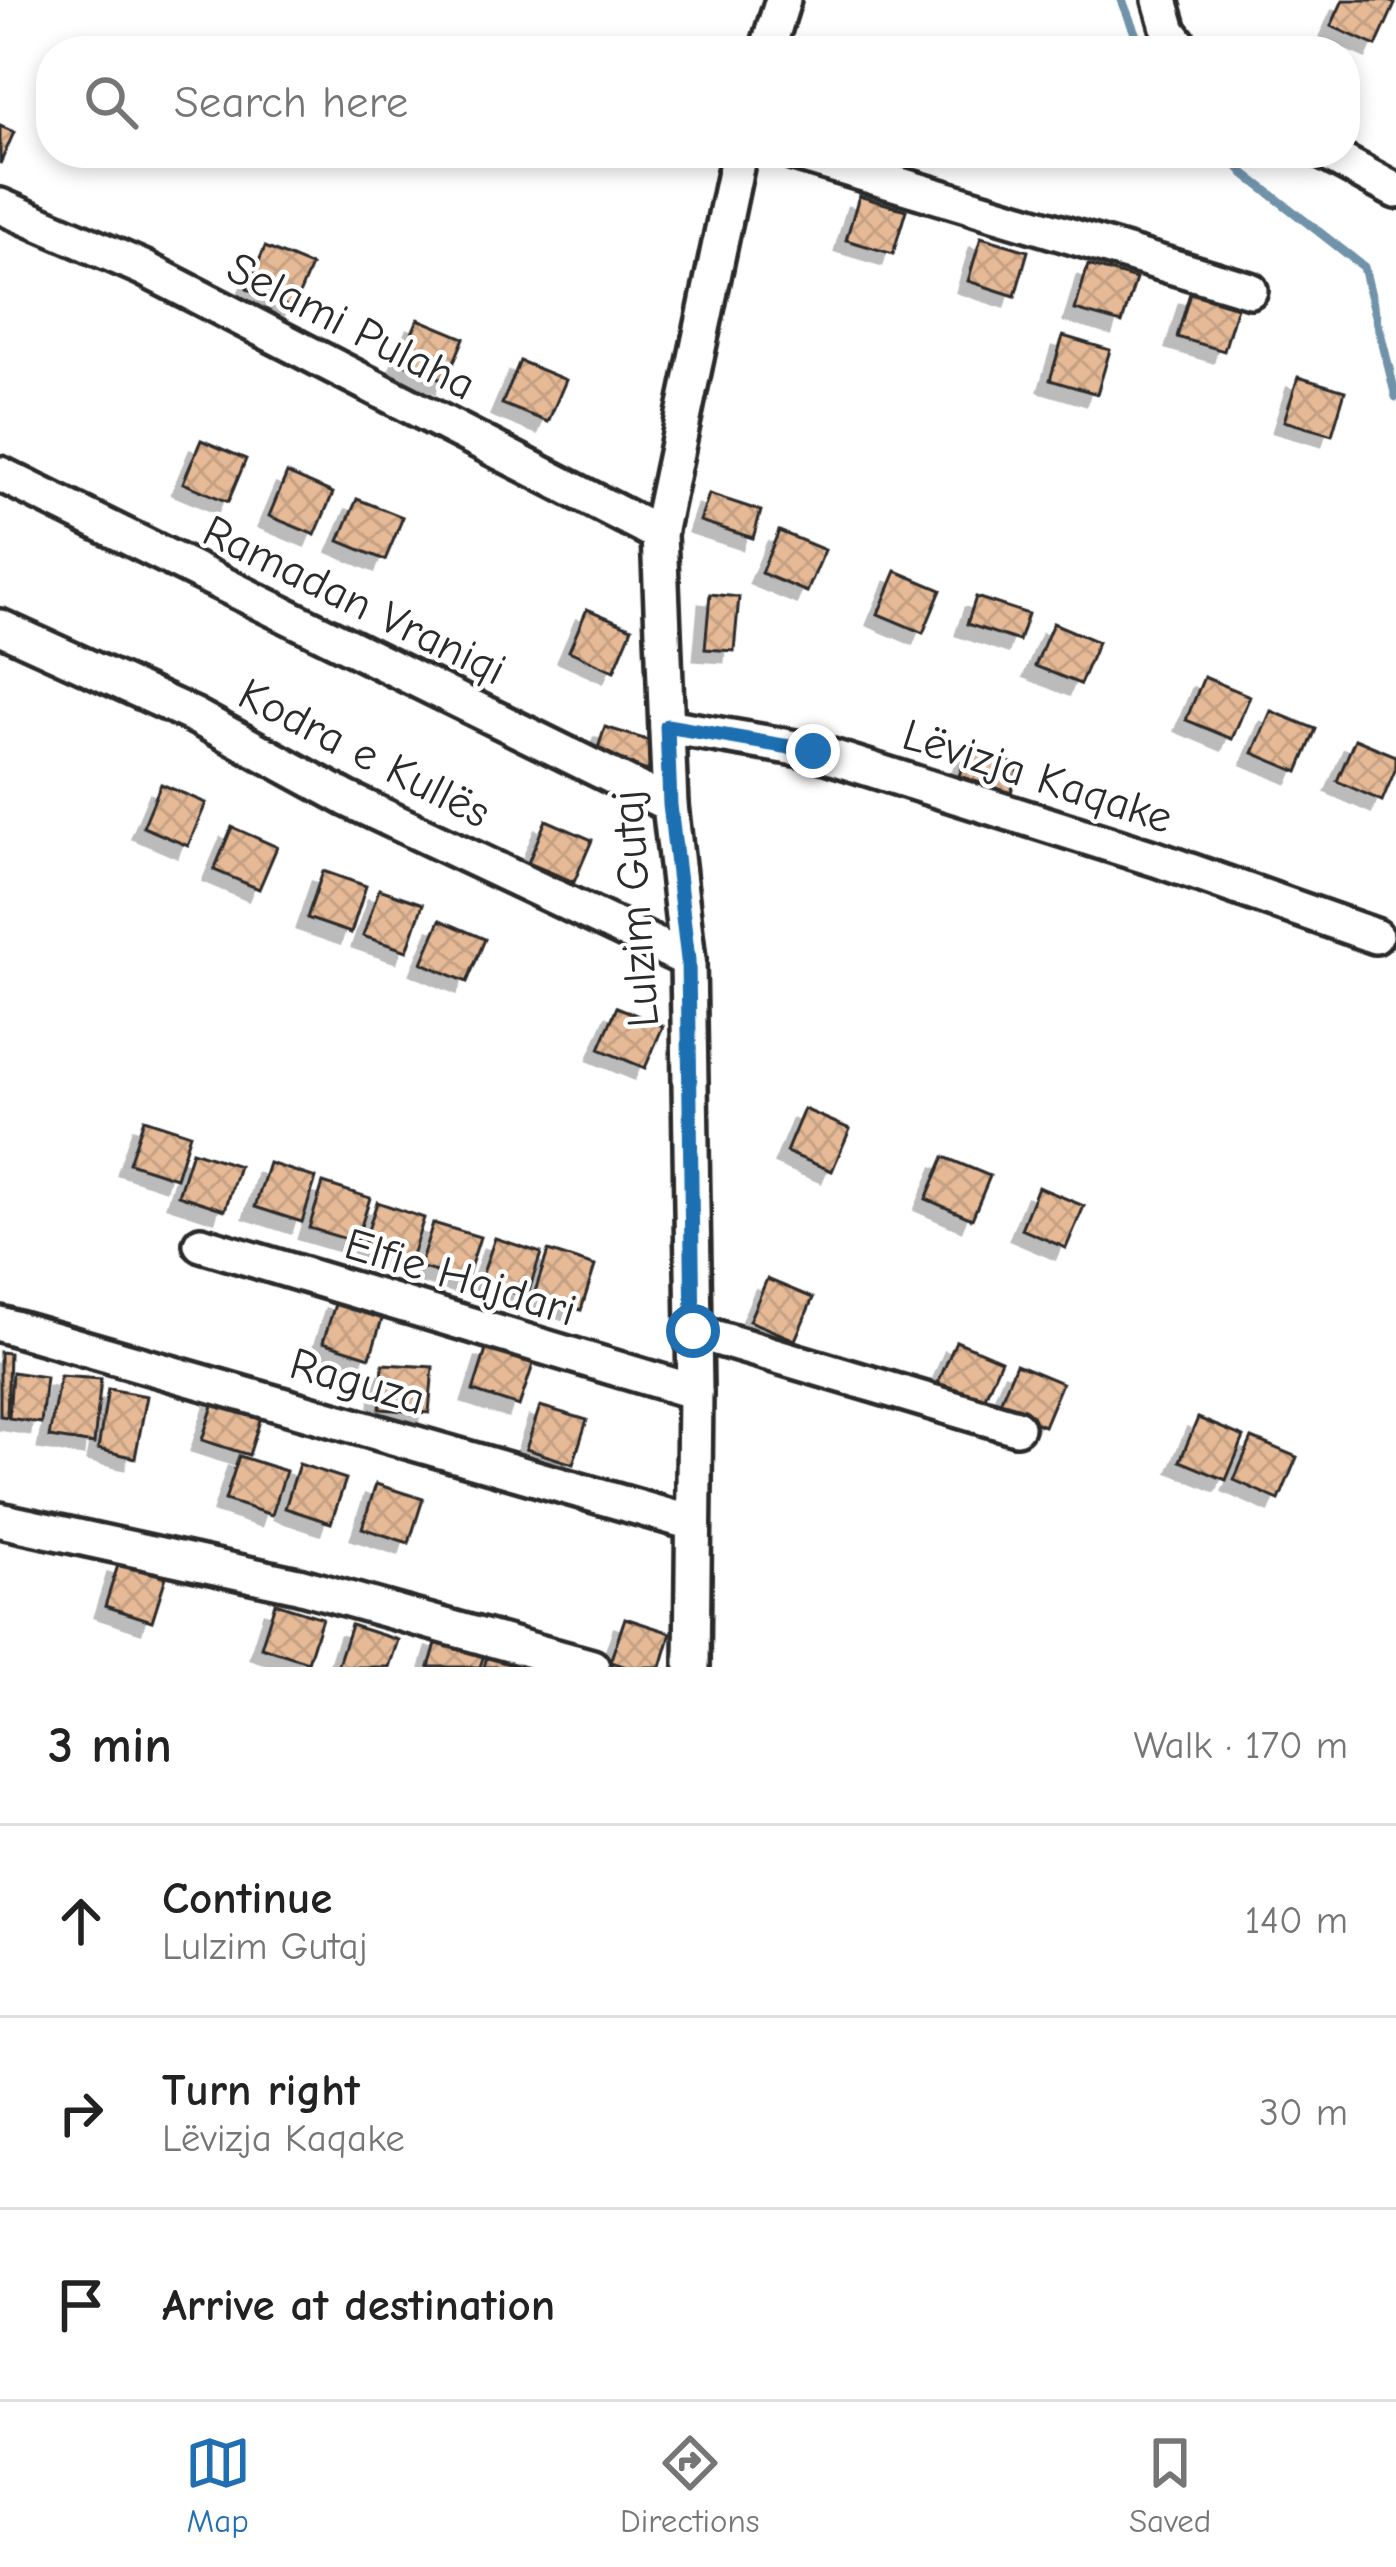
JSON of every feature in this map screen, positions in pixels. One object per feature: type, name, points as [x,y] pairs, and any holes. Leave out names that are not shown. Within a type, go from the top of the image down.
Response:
[{"type":"street","points":[[772,36],[783,0]]},
{"type":"street","points":[[1160,0],[1173,36]]},
{"type":"street","name":"Lulzim Gutaj","points":[[692,1667],[695,1392],[688,960],[670,805],[658,534],[736,168]]},
{"type":"street","points":[[844,168],[1250,290]]},
{"type":"street","points":[[1354,168],[1396,191]]},
{"type":"street","name":"Selami Pulaha","points":[[0,206],[143,268],[658,534]]},
{"type":"street","name":"Ramadan Vraniqi","points":[[0,474],[670,805]]},
{"type":"street","name":"Kodra e Kullës","points":[[0,627],[193,715],[346,799],[688,960]]},
{"type":"street","name":"Lëvizja Kaqake","points":[[667,726],[813,751],[1156,859],[1375,936]]},
{"type":"street","name":"Elfie Hajdari","points":[[201,1244],[695,1392]]},
{"type":"street","name":"Raguza","points":[[0,1324],[692,1523]]},
{"type":"street","points":[[693,1331],[1016,1427]]},
{"type":"street","points":[[0,1520],[320,1591],[592,1667]]},
{"type":"building","points":[[1343,0],[1395,4],[1376,46],[1331,26]]},
{"type":"building","points":[[0,126],[14,132],[0,164]]},
{"type":"building","points":[[859,196],[906,210],[893,254],[846,240]]},
{"type":"building","points":[[981,237],[1028,251],[1015,296],[968,281]]},
{"type":"building","points":[[265,247],[311,266],[293,309],[247,289]]},
{"type":"building","points":[[1088,265],[1136,279],[1122,323],[1075,310]]},
{"type":"building","points":[[1190,293],[1237,307],[1224,351],[1177,337]]},
{"type":"building","points":[[418,319],[464,338],[446,381],[400,362]]},
{"type":"building","points":[[1063,336],[1110,350],[1097,394],[1050,380]]},
{"type":"building","points":[[520,361],[566,380],[548,422],[502,404]]},
{"type":"building","points":[[1298,377],[1345,391],[1332,435],[1284,421]]},
{"type":"building","points":[[201,440],[246,459],[228,502],[183,483]]},
{"type":"building","points":[[287,473],[333,493],[315,535],[269,516]]},
{"type":"building","points":[[709,494],[761,511],[753,538],[700,521]]},
{"type":"building","points":[[357,499],[403,517],[385,560],[339,541]]},
{"type":"building","points":[[779,531],[825,550],[807,592],[761,573]]},
{"type":"building","points":[[896,571],[941,590],[923,633],[878,614]]},
{"type":"building","points":[[710,594],[739,597],[734,651],[705,649]]},
{"type":"building","points":[[976,597],[1028,614],[1019,641],[967,624]]},
{"type":"building","points":[[587,609],[632,628],[614,671],[569,651]]},
{"type":"building","points":[[1053,623],[1098,642],[1080,684],[1035,666]]},
{"type":"building","points":[[1204,677],[1250,696],[1232,739],[1186,720]]},
{"type":"building","points":[[1271,711],[1316,729],[1298,772],[1253,753]]},
{"type":"building","points":[[605,727],[657,743],[648,771],[596,754]]},
{"type":"building","points":[[1355,739],[1396,756],[1382,801],[1337,781]]},
{"type":"building","points":[[968,749],[1020,766],[1011,793],[959,776]]},
{"type":"building","points":[[161,784],[206,803],[188,846],[143,827]]},
{"type":"building","points":[[546,820],[592,840],[574,882],[528,863]]},
{"type":"building","points":[[232,827],[277,847],[259,889],[214,870]]},
{"type":"building","points":[[323,871],[366,886],[351,933],[307,918]]},
{"type":"building","points":[[379,889],[423,904],[407,951],[363,936]]},
{"type":"building","points":[[440,920],[485,939],[467,982],[422,963]]},
{"type":"building","points":[[617,1007],[663,1026],[645,1068],[599,1049]]},
{"type":"building","points":[[804,1109],[850,1129],[832,1171],[786,1152]]},
{"type":"building","points":[[144,1119],[190,1134],[176,1178],[129,1163]]},
{"type":"building","points":[[192,1151],[239,1166],[225,1210],[178,1195]]},
{"type":"building","points":[[944,1157],[990,1176],[972,1219],[926,1199]]},
{"type":"building","points":[[269,1163],[316,1178],[302,1222],[255,1207]]},
{"type":"building","points":[[323,1183],[370,1198],[356,1242],[309,1228]]},
{"type":"building","points":[[1038,1187],[1084,1206],[1066,1248],[1021,1229]]},
{"type":"building","points":[[377,1202],[424,1218],[410,1262],[363,1246]]},
{"type":"building","points":[[433,1223],[480,1237],[466,1281],[419,1267]]},
{"type":"building","points":[[495,1238],[541,1253],[527,1297],[480,1282]]},
{"type":"building","points":[[548,1251],[595,1266],[581,1310],[534,1295]]},
{"type":"building","points":[[767,1279],[813,1298],[795,1340],[749,1321]]},
{"type":"building","points":[[337,1298],[384,1313],[370,1357],[323,1342]]},
{"type":"building","points":[[956,1341],[1001,1360],[983,1402],[938,1383]]},
{"type":"building","points":[[487,1347],[534,1362],[519,1406],[473,1391]]},
{"type":"building","points":[[0,1352],[9,1353],[7,1417],[0,1416]]},
{"type":"building","points":[[383,1364],[433,1367],[429,1413],[380,1409]]},
{"type":"building","points":[[1016,1364],[1062,1383],[1044,1426],[998,1407]]},
{"type":"building","points":[[12,1372],[46,1377],[41,1423],[9,1418]]},
{"type":"building","points":[[60,1376],[101,1379],[94,1444],[49,1437]]},
{"type":"building","points":[[108,1389],[147,1396],[135,1458],[98,1449]]},
{"type":"building","points":[[216,1396],[263,1411],[249,1455],[202,1440]]},
{"type":"building","points":[[540,1406],[587,1420],[573,1464],[526,1449]]},
{"type":"building","points":[[1198,1418],[1244,1437],[1226,1480],[1180,1461]]},
{"type":"building","points":[[1252,1438],[1297,1457],[1279,1500],[1234,1480]]},
{"type":"building","points":[[239,1456],[286,1471],[272,1515],[225,1500]]},
{"type":"building","points":[[299,1464],[346,1479],[331,1523],[285,1508]]},
{"type":"building","points":[[376,1484],[423,1499],[409,1543],[362,1528]]},
{"type":"building","points":[[119,1562],[166,1577],[152,1621],[105,1606]]},
{"type":"building","points":[[275,1603],[322,1618],[308,1662],[261,1647]]},
{"type":"building","points":[[625,1618],[671,1633],[661,1667],[610,1662]]},
{"type":"building","points":[[351,1625],[398,1640],[389,1667],[337,1667]]},
{"type":"building","points":[[438,1637],[485,1652],[480,1667],[429,1667]]},
{"type":"building","points":[[488,1653],[531,1667],[484,1667]]},
{"type":"waterway","points":[[1122,0],[1136,36]]},
{"type":"waterway","points":[[1240,168],[1364,267],[1396,397]]},
{"type":"route","points":[[693,1331],[688,960],[670,805],[667,726],[813,751]]}]
